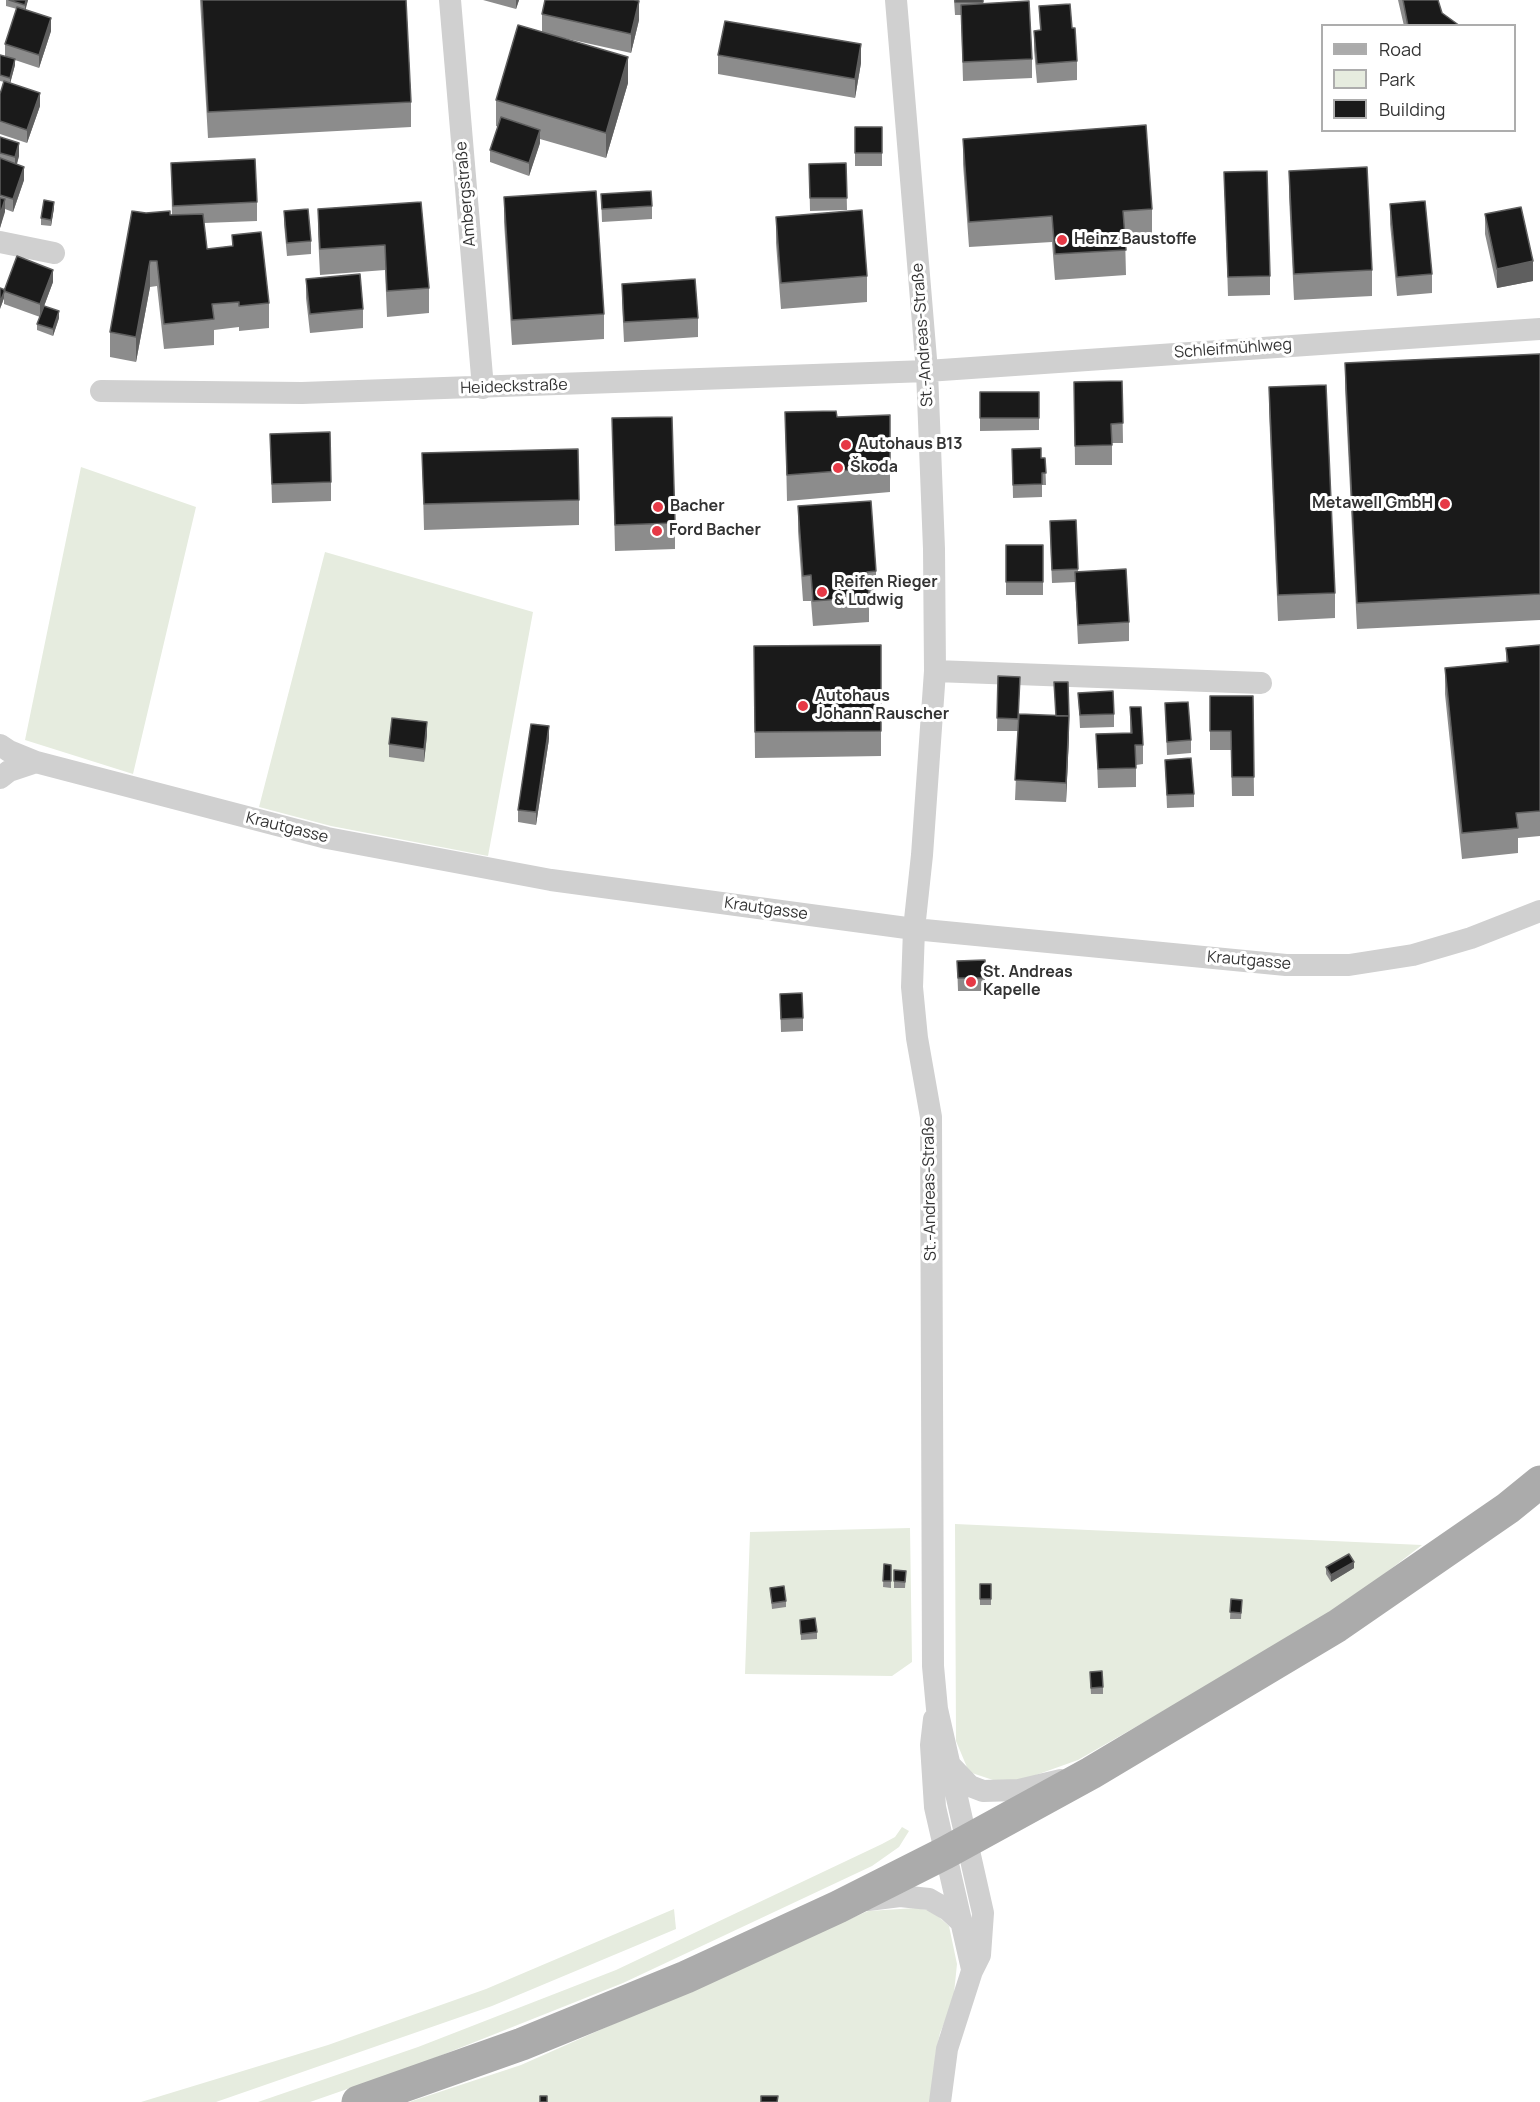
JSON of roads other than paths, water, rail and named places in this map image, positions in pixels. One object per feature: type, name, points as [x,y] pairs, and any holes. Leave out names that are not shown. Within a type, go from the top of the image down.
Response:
[{"type":"main road","points":[[358,2102],[542,2036],[686,1977],[838,1907],[956,1847],[1091,1773],[1337,1626],[1508,1508],[1540,1482]]},
{"type":"street","name":"Ambergstraße","points":[[450,0],[483,388]]},
{"type":"street","name":"St.-Andreas-Straße","points":[[896,0],[927,371],[934,549],[935,671],[922,855],[914,929],[912,987],[917,1038],[931,1117],[933,1665],[937,1709]]},
{"type":"street","points":[[0,242],[54,253]]},
{"type":"street","name":"Schleifmühlweg","points":[[927,371],[1540,329]]},
{"type":"street","name":"Heideckstraße","points":[[101,391],[302,393],[927,371]]},
{"type":"street","points":[[935,671],[1261,683]]},
{"type":"street","name":"Krautgasse","points":[[0,745],[36,762],[338,840],[550,880],[914,929],[1286,965],[1349,965],[1413,955],[1471,938],[1540,911]]},
{"type":"street","points":[[0,778],[9,771],[36,762]]},
{"type":"street","points":[[937,1709],[951,1766],[962,1923],[972,1971]]},
{"type":"street","points":[[937,1709],[932,1725],[932,1776],[935,1807],[956,1847],[982,1914],[980,1955],[972,1971],[947,2049],[940,2102]]},
{"type":"street","points":[[951,1766],[970,1786],[999,1792],[1091,1773]]},
{"type":"street","points":[[838,1907],[879,1897],[928,1899],[948,1910],[962,1923]]},
{"type":"place","name":"Heinz Baustoffe","points":[[1062,240]]},
{"type":"place","name":"Autohaus B13","points":[[846,445]]},
{"type":"place","name":"Škoda","points":[[838,468]]},
{"type":"place","name":"Metawell GmbH","points":[[1445,504]]},
{"type":"place","name":"Bacher","points":[[658,507]]},
{"type":"place","name":"Ford Bacher","points":[[657,531]]},
{"type":"place","name":"Reifen Rieger & Ludwig","points":[[822,592]]},
{"type":"place","name":"Autohaus Johann Rauscher","points":[[803,706]]},
{"type":"place","name":"St. Andreas Kapelle","points":[[971,982]]}]
